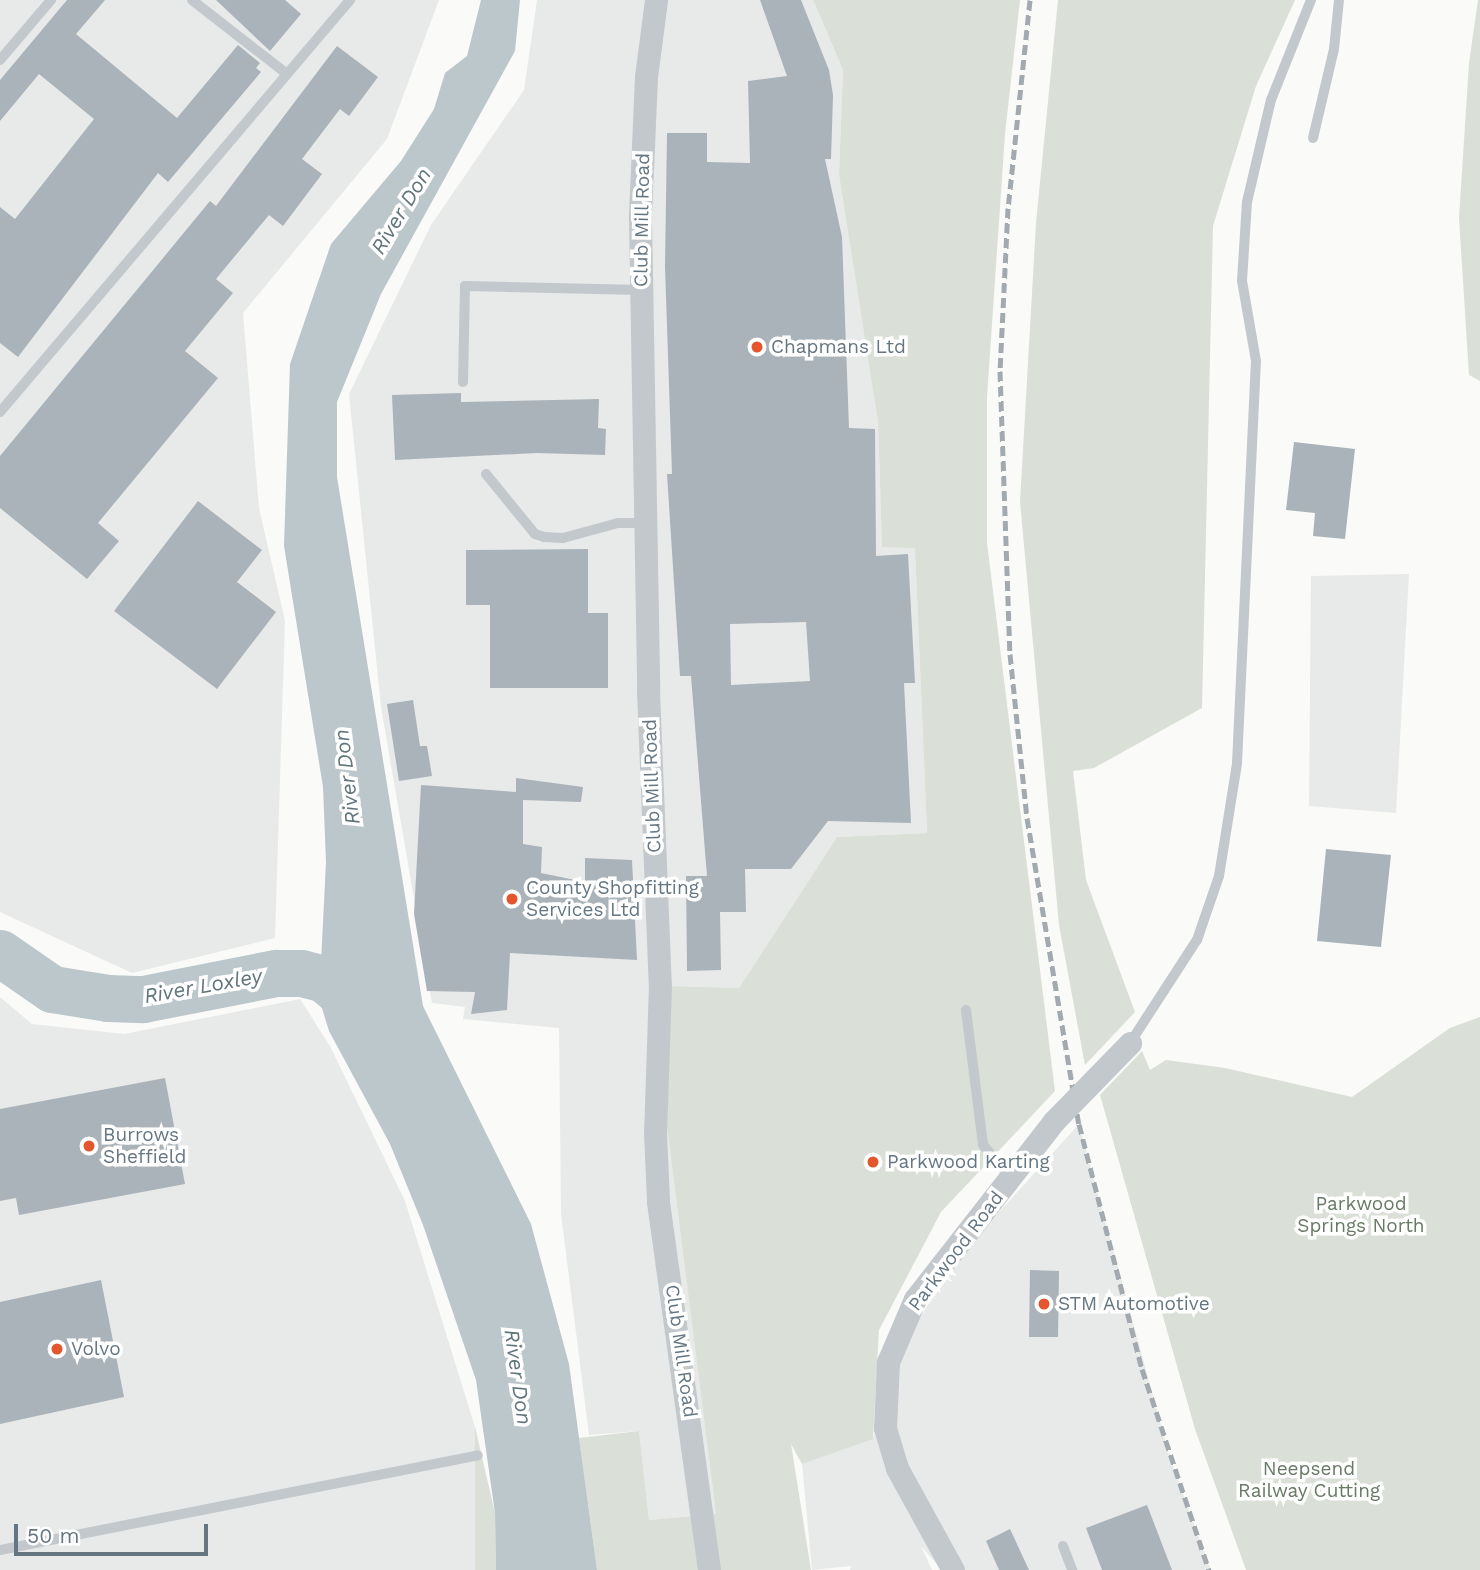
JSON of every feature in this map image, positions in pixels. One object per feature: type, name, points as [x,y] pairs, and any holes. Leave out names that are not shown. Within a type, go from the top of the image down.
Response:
[{"type":"street","name":"Club Mill Road","points":[[656,0],[646,90],[641,290],[645,523],[660,985],[655,1132],[658,1202],[709,1570]]},
{"type":"street","name":"Parkwood Road","points":[[948,1568],[897,1468],[885,1428],[888,1362],[915,1299],[1054,1121],[1130,1043]]},
{"type":"lane","points":[[0,60],[51,0]]},
{"type":"lane","points":[[192,0],[287,74]]},
{"type":"lane","points":[[0,412],[350,0]]},
{"type":"lane","points":[[1130,1043],[1197,940],[1219,876],[1237,763],[1256,361],[1242,281],[1247,202],[1271,100],[1311,0]]},
{"type":"lane","points":[[1313,138],[1334,49],[1339,0]]},
{"type":"lane","points":[[463,382],[465,286],[641,290]]},
{"type":"lane","points":[[486,474],[535,534],[544,537],[563,538],[618,523],[645,523]]},
{"type":"lane","points":[[966,1010],[983,1145],[1011,1178]]},
{"type":"lane","points":[[0,1550],[478,1455]]},
{"type":"lane","points":[[1063,1546],[1072,1570]]},
{"type":"shaded area","points":[[0,0],[439,0],[387,139],[243,313],[259,508],[285,621],[275,938],[132,973],[0,912]]},
{"type":"shaded area","points":[[537,0],[813,0],[843,70],[839,175],[878,422],[882,546],[915,547],[927,833],[837,837],[739,988],[671,986],[667,1127],[716,1514],[649,1520],[639,1431],[589,1435],[561,1214],[559,1028],[463,1019],[465,1007],[432,1003],[381,707],[349,394],[431,225],[524,90]]},
{"type":"shaded area","points":[[1409,574],[1396,813],[1309,806],[1311,576]]},
{"type":"shaded area","points":[[0,997],[32,1024],[124,1034],[300,999],[330,1046],[405,1201],[475,1427],[475,1570],[0,1570]]},
{"type":"shaded area","points":[[1079,1124],[1170,1458],[1211,1570],[942,1570],[921,1546],[932,1570],[850,1570],[851,1566],[812,1570],[802,1464],[873,1438],[908,1336],[961,1254]]},
{"type":"green space","points":[[813,0],[1020,0],[1005,134],[987,397],[987,543],[1055,1091],[941,1212],[879,1330],[873,1439],[802,1464],[791,1444],[811,1570],[597,1570],[579,1438],[639,1431],[649,1520],[716,1514],[667,1127],[671,986],[739,988],[837,837],[927,833],[915,548],[882,547],[878,422],[839,175],[843,70]]},
{"type":"green space","points":[[1058,0],[1295,0],[1256,86],[1213,226],[1202,708],[1094,768],[1073,771],[1086,880],[1135,1012],[1085,1065],[1059,925],[1020,502],[1036,223]]},
{"type":"green space","points":[[1478,0],[1480,381],[1469,375],[1459,218],[1469,63]]},
{"type":"green space","name":"Parkwood Springs North","points":[[1480,1017],[1480,1570],[1246,1570],[1195,1429],[1100,1095],[1142,1051],[1150,1070],[1166,1060],[1225,1068],[1352,1097],[1450,1028]]},
{"type":"green space","points":[[475,1427],[495,1513],[496,1570],[475,1570]]},
{"type":"water","name":"River Don","points":[[481,0],[520,0],[515,51],[381,294],[337,402],[337,477],[423,1006],[531,1224],[569,1364],[597,1570],[496,1570],[495,1513],[476,1380],[423,1225],[390,1144],[329,1031],[322,1008],[304,993],[301,973],[301,962],[321,962],[326,862],[323,787],[284,546],[290,364],[331,244],[401,161],[434,109],[445,73],[467,56]]},
{"type":"building","points":[[67,0],[105,0],[76,34],[177,118],[238,45],[260,63],[256,68],[261,72],[168,182],[158,173],[18,357],[0,343],[0,207],[15,219],[94,119],[39,74],[0,121],[0,80]]},
{"type":"building","points":[[216,0],[285,0],[301,14],[270,51]]},
{"type":"building","points":[[760,0],[801,0],[829,70],[833,95],[831,159],[825,159],[842,237],[849,428],[875,429],[876,556],[908,554],[915,683],[904,683],[911,823],[828,821],[791,869],[745,869],[746,912],[720,912],[721,970],[687,971],[686,876],[707,876],[691,676],[680,676],[667,474],[672,474],[665,267],[667,133],[707,133],[707,162],[750,163],[748,81],[787,76]],"holes":[[[806,622],[810,681],[731,685],[730,624]]]},
{"type":"building","points":[[337,46],[378,77],[349,116],[340,109],[302,159],[322,174],[283,226],[269,215],[216,279],[233,293],[185,351],[218,378],[98,523],[119,541],[87,579],[0,508],[0,456],[210,201],[216,206]]},
{"type":"building","points":[[461,393],[461,402],[599,399],[598,428],[606,429],[605,455],[537,453],[395,460],[392,395]]},
{"type":"building","points":[[1294,442],[1355,449],[1345,539],[1313,536],[1315,513],[1286,510]]},
{"type":"building","points":[[198,501],[262,550],[237,582],[276,612],[217,689],[114,611]]},
{"type":"building","points":[[588,549],[588,613],[608,613],[608,688],[490,688],[490,605],[466,605],[466,550]]},
{"type":"building","points":[[413,700],[420,746],[427,746],[432,776],[399,781],[387,704]]},
{"type":"building","name":"County Shopfitting Services Ltd","points":[[516,778],[583,787],[581,802],[523,800],[523,844],[542,847],[541,873],[585,882],[585,858],[632,860],[637,960],[510,953],[507,1010],[471,1014],[475,992],[427,991],[414,914],[421,785],[516,792]]},
{"type":"building","points":[[1326,849],[1391,855],[1381,947],[1317,941]]},
{"type":"building","name":"Burrows Sheffield","points":[[165,1078],[185,1184],[19,1215],[16,1198],[0,1201],[0,1109]]},
{"type":"building","name":"STM Automotive","points":[[1030,1270],[1059,1271],[1058,1337],[1029,1337]]},
{"type":"building","name":"Volvo","points":[[101,1280],[124,1397],[0,1424],[0,1302]]},
{"type":"building","points":[[1147,1505],[1172,1570],[1102,1570],[1086,1528]]},
{"type":"building","points":[[1010,1529],[1029,1570],[999,1570],[986,1541]]},
{"type":"waterway","name":"River Loxley","points":[[0,953],[52,989],[108,998],[143,999],[276,973],[301,973],[365,989]]},
{"type":"railway","points":[[1030,0],[1008,208],[1000,371],[1010,654],[1027,818],[1079,1124],[1142,1369],[1209,1570]]},
{"type":"place","name":"Chapmans Ltd","points":[[757,347]]},
{"type":"place","name":"County Shopfitting Services Ltd","points":[[512,899]]},
{"type":"place","name":"Burrows Sheffield","points":[[89,1146]]},
{"type":"place","name":"Parkwood Karting","points":[[873,1162]]},
{"type":"place","name":"STM Automotive","points":[[1044,1304]]},
{"type":"place","name":"Volvo","points":[[57,1349]]},
{"type":"park label","name":"Neepsend Railway Cutting","points":[[1309,1480]]}]
